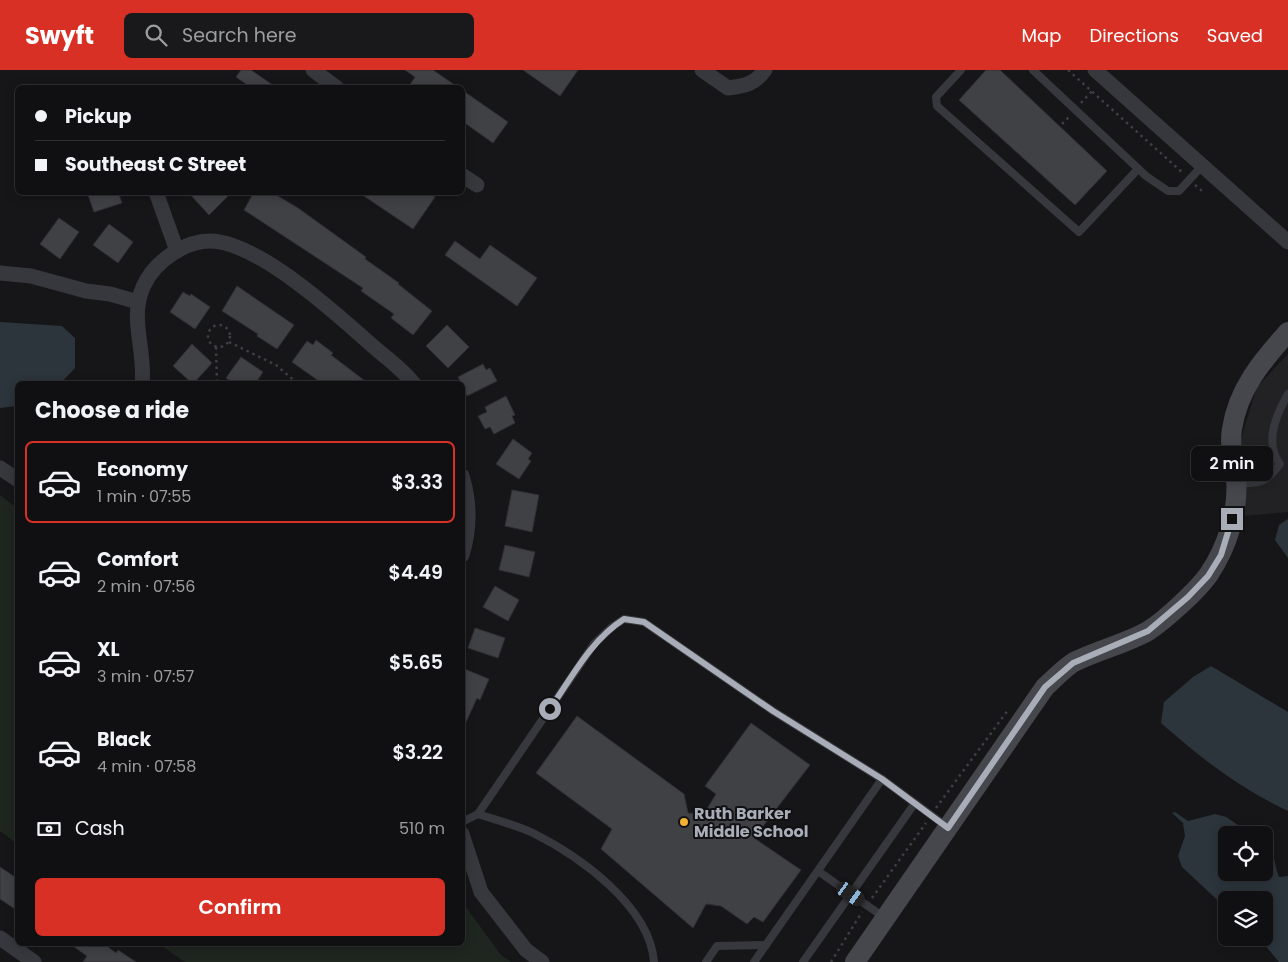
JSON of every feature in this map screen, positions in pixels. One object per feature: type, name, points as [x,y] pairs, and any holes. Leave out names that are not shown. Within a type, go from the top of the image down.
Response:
[{"type":"street","points":[[312,70],[334,85]]},
{"type":"street","points":[[702,70],[728,88],[745,86],[758,80],[765,70]]},
{"type":"street","points":[[1095,70],[1288,242]]},
{"type":"street","points":[[465,177],[477,185]]},
{"type":"street","points":[[157,195],[177,251]]},
{"type":"street","points":[[142,381],[144,370],[136,312],[138,302],[151,273],[161,262],[177,251],[198,243],[218,241],[243,248],[333,310],[411,381]]},
{"type":"street","points":[[0,273],[31,276],[138,302]]},
{"type":"street","points":[[855,962],[1045,687],[1073,663],[1148,631],[1188,597],[1208,576],[1221,555],[1236,505],[1236,485],[1231,453],[1232,429],[1239,404],[1246,383],[1264,358],[1288,332]]},
{"type":"street","points":[[0,468],[15,478]]},
{"type":"street","points":[[465,494],[468,526],[465,540]]},
{"type":"street","points":[[465,843],[481,892],[526,950],[542,962]]},
{"type":"street","points":[[0,938],[34,962]]},
{"type":"lane","points":[[961,70],[936,97],[937,106],[1079,232],[1138,168]]},
{"type":"lane","points":[[1033,70],[1138,168],[1168,191],[1179,191],[1202,166]]},
{"type":"lane","points":[[1236,485],[1262,483],[1284,465],[1274,456],[1272,444],[1275,422],[1288,394]]},
{"type":"lane","points":[[465,820],[478,814],[594,644],[612,626],[624,619],[644,622],[773,711],[882,779],[948,828]]},
{"type":"lane","points":[[754,962],[882,779]]},
{"type":"lane","points":[[803,962],[915,803]]},
{"type":"lane","points":[[478,814],[532,832],[587,865],[632,908],[653,947],[654,962]]},
{"type":"lane","points":[[818,871],[886,918]]},
{"type":"lane","points":[[706,962],[717,946],[766,945]]},
{"type":"path","points":[[1068,70],[1202,190]]},
{"type":"path","points":[[216,347],[223,346],[229,342],[230,334],[227,328],[221,324],[209,330],[208,338],[216,347],[217,381]]},
{"type":"path","points":[[229,342],[276,366],[294,381]]},
{"type":"path","points":[[937,808],[1013,706]]},
{"type":"path","points":[[872,898],[927,822]]},
{"type":"path","points":[[831,962],[862,912]]},
{"type":"shaded area","points":[[0,322],[62,326],[75,338],[75,368],[63,381],[15,381],[15,406],[0,408]]},
{"type":"shaded area","points":[[1288,354],[1288,512],[1243,516],[1239,445],[1257,387]]},
{"type":"shaded area","points":[[0,495],[15,506],[15,842],[0,831]]},
{"type":"shaded area","points":[[1288,519],[1288,558],[1275,540],[1279,525]]},
{"type":"shaded area","points":[[1211,666],[1288,712],[1288,811],[1222,772],[1161,723],[1164,702],[1193,677]]},
{"type":"shaded area","points":[[1175,812],[1188,821],[1215,814],[1226,817],[1240,826],[1218,826],[1218,881],[1273,881],[1273,855],[1279,877],[1288,876],[1288,962],[1279,962],[1266,946],[1273,946],[1273,891],[1218,891],[1218,901],[1182,867],[1178,856],[1185,836],[1183,823],[1172,813]]},
{"type":"shaded area","points":[[465,906],[501,955],[511,962],[185,962],[162,946],[465,946]]},
{"type":"building","points":[[241,70],[251,70],[273,85],[248,85],[236,77]]},
{"type":"building","points":[[405,70],[433,70],[455,85],[410,85],[415,77]]},
{"type":"building","points":[[523,70],[578,70],[560,96]]},
{"type":"building","points":[[986,70],[1000,70],[1107,171],[1075,205],[959,100]]},
{"type":"building","points":[[465,92],[508,122],[493,143],[465,123]]},
{"type":"building","points":[[88,195],[119,195],[122,203],[94,212]]},
{"type":"building","points":[[191,195],[229,195],[209,215]]},
{"type":"building","points":[[252,195],[276,195],[298,208],[366,257],[365,259],[399,283],[432,311],[413,335],[391,318],[394,314],[361,291],[363,288],[244,210]]},
{"type":"building","points":[[362,195],[432,195],[435,197],[413,229]]},
{"type":"building","points":[[59,218],[79,232],[60,259],[40,244]]},
{"type":"building","points":[[109,224],[133,242],[118,263],[93,245]]},
{"type":"building","points":[[455,241],[480,259],[490,245],[537,278],[517,306],[445,255]]},
{"type":"building","points":[[237,286],[294,325],[277,349],[257,336],[258,334],[222,311]]},
{"type":"building","points":[[183,292],[190,296],[191,294],[210,307],[195,329],[170,312]]},
{"type":"building","points":[[447,325],[469,347],[448,368],[426,346]]},
{"type":"building","points":[[316,340],[333,353],[331,355],[365,381],[319,381],[292,362],[307,341],[313,345]]},
{"type":"building","points":[[192,344],[212,363],[196,381],[190,381],[173,366]]},
{"type":"building","points":[[241,357],[263,372],[257,381],[230,381],[226,378]]},
{"type":"building","points":[[483,364],[486,370],[490,368],[497,381],[467,396],[465,381],[460,381],[458,377]]},
{"type":"building","points":[[506,396],[515,415],[512,416],[515,423],[494,434],[490,427],[485,429],[478,416],[487,412],[485,407]]},
{"type":"building","points":[[513,439],[532,453],[528,459],[531,461],[519,479],[496,464]]},
{"type":"building","points":[[512,490],[539,495],[532,532],[505,526]]},
{"type":"building","points":[[505,545],[535,552],[529,577],[499,570]]},
{"type":"building","points":[[495,586],[519,600],[508,621],[483,607]]},
{"type":"building","points":[[475,628],[505,638],[498,658],[468,648]]},
{"type":"building","points":[[465,669],[489,679],[480,700],[477,698],[465,724]]},
{"type":"building","name":"Ruth Barker Middle School","points":[[577,716],[684,794],[688,813],[704,814],[716,794],[705,786],[751,723],[810,765],[754,838],[801,870],[763,922],[754,917],[747,924],[721,906],[706,904],[693,928],[601,849],[612,829],[536,773]]},
{"type":"building","points":[[0,867],[15,877],[15,909],[0,899]]},
{"type":"building","points":[[73,946],[107,946],[116,953],[118,950],[136,962],[83,962],[87,956]]},
{"type":"place","name":"Ruth Barker Middle School","points":[[684,822]]},
{"type":"route","points":[[550,709],[594,644],[612,626],[624,619],[644,622],[773,711],[882,779],[948,828],[1045,687],[1073,663],[1148,631],[1188,597],[1208,576],[1221,555],[1232,519]]}]
